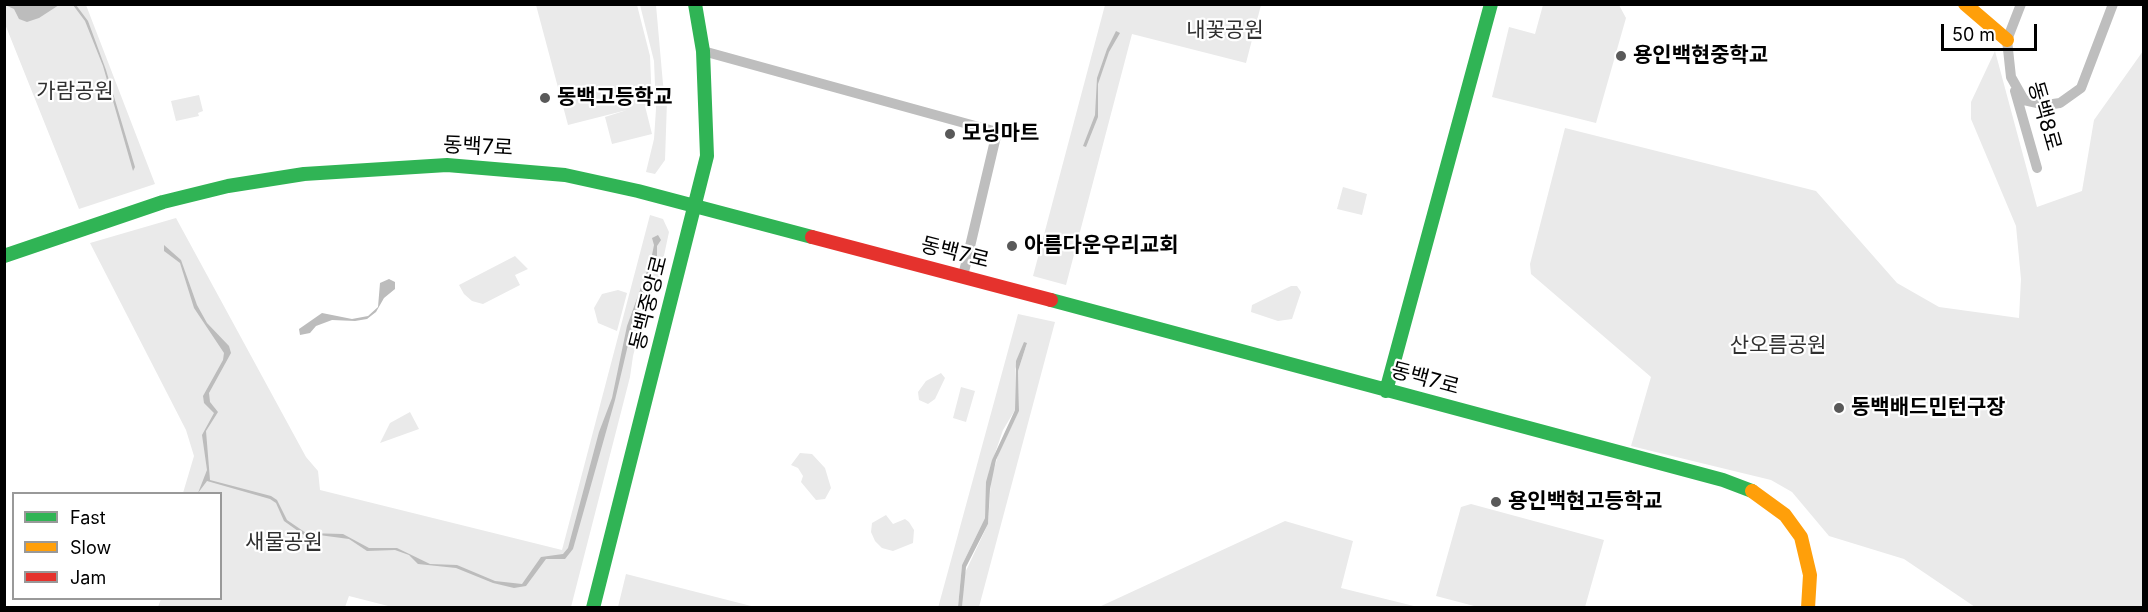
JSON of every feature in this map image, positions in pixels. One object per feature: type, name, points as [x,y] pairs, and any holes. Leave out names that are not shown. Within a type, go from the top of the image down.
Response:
[{"type":"street","name":"동백중앙로","points":[[593,608],[642,422],[707,156],[703,51],[695,4]]},
{"type":"street","points":[[1386,391],[1491,4]]},
{"type":"street","points":[[1965,4],[2007,40]]},
{"type":"street","name":"동백8로","points":[[2021,4],[2007,40],[2011,77],[2037,168]]},
{"type":"street","name":"동백8로","points":[[2011,77],[2024,100],[2046,105],[2060,103],[2081,88],[2113,4]]},
{"type":"street","points":[[703,51],[997,132],[963,276]]},
{"type":"street","name":"동백7로","points":[[4,256],[66,233],[163,202],[228,186],[333,170],[447,165],[512,169],[573,177],[963,276],[1724,480],[1758,493],[1785,515],[1801,537],[1810,575],[1808,608]]},
{"type":"green space","name":"가람공원","points":[[5,5],[86,5],[155,184],[79,209],[5,24]]},
{"type":"green space","points":[[536,5],[637,5],[650,56],[652,104],[645,106],[652,134],[612,144],[605,117],[627,110],[568,125]]},
{"type":"green space","points":[[640,5],[656,5],[663,84],[667,101],[665,160],[655,174],[646,172],[654,139],[656,109],[654,61]]},
{"type":"green space","name":"내꽃공원","points":[[1105,5],[1261,5],[1246,63],[1132,34],[1066,285],[1033,276]]},
{"type":"green space","points":[[1543,5],[1619,5],[1626,18],[1596,123],[1492,97],[1509,27],[1535,34]]},
{"type":"green space","name":"산오름공원","points":[[1995,51],[2037,207],[2082,191],[2094,120],[2143,51],[2143,607],[1975,607],[1904,559],[1829,536],[1792,492],[1771,480],[1631,446],[1651,377],[1531,274],[1530,264],[1565,128],[1816,191],[1897,283],[1939,307],[2019,318],[2021,279],[2016,226],[1971,119],[1971,102]]},
{"type":"green space","points":[[199,95],[203,111],[198,113],[199,116],[176,121],[171,101]]},
{"type":"green space","points":[[1343,187],[1367,194],[1362,215],[1337,209]]},
{"type":"green space","name":"새물공원","points":[[650,215],[663,219],[669,232],[659,279],[648,300],[571,607],[396,608],[349,596],[345,607],[158,607],[161,600],[222,600],[222,492],[183,492],[194,456],[186,430],[90,243],[176,218],[306,457],[318,471],[320,490],[562,550]]},
{"type":"green space","points":[[515,256],[528,269],[515,275],[520,285],[483,304],[472,301],[464,294],[459,285]]},
{"type":"green space","points":[[1291,286],[1297,286],[1301,292],[1292,319],[1278,321],[1251,312],[1252,305]]},
{"type":"green space","points":[[618,290],[627,293],[617,331],[598,323],[594,308],[602,294]]},
{"type":"green space","points":[[1018,314],[1055,322],[979,607],[962,607],[964,575],[988,524],[991,479],[999,452],[1019,411],[1018,371],[1027,343],[1015,369],[1015,410],[1003,430],[989,471],[985,518],[962,565],[958,607],[938,608]]},
{"type":"green space","points":[[941,373],[945,378],[935,399],[928,404],[919,400],[918,392],[926,381]]},
{"type":"green space","points":[[961,387],[975,391],[966,422],[953,418]]},
{"type":"green space","points":[[410,412],[419,429],[380,443],[390,423]]},
{"type":"green space","points":[[800,453],[812,454],[825,468],[831,488],[825,499],[816,500],[801,482],[803,476],[798,468],[791,465]]},
{"type":"green space","points":[[1471,504],[1604,540],[1585,607],[1478,607],[1436,596],[1461,507]]},
{"type":"green space","points":[[886,515],[893,524],[905,519],[909,522],[914,530],[913,543],[893,551],[882,548],[875,541],[871,532],[872,523]]},
{"type":"green space","points":[[1285,521],[1353,541],[1341,588],[1418,607],[1099,607]]},
{"type":"green space","points":[[626,574],[755,607],[618,607]]},
{"type":"shaded area","points":[[5,5],[59,5],[39,18],[27,22],[19,19],[14,9]]},
{"type":"shaded area","points":[[73,5],[76,5],[88,21],[106,70],[135,167],[133,171],[103,66],[85,21]]},
{"type":"shaded area","points":[[1116,31],[1120,33],[1109,52],[1098,84],[1098,117],[1086,147],[1083,146],[1095,115],[1097,78]]},
{"type":"shaded area","points":[[658,235],[661,240],[657,246],[657,261],[632,328],[615,400],[573,549],[565,559],[546,559],[526,586],[514,588],[493,583],[456,568],[418,564],[409,555],[395,550],[367,551],[349,539],[319,535],[305,536],[284,521],[276,503],[270,499],[207,481],[198,492],[207,470],[202,435],[214,413],[204,403],[203,396],[223,360],[224,353],[194,308],[180,263],[164,251],[164,245],[181,260],[197,305],[207,323],[229,346],[231,353],[209,393],[210,402],[218,412],[206,431],[210,480],[271,496],[277,500],[287,520],[306,533],[343,534],[369,548],[397,548],[430,564],[457,565],[495,581],[522,584],[541,557],[563,554],[568,548],[599,432],[612,398],[627,326],[651,260],[654,245],[652,238]]},
{"type":"shaded area","points":[[389,279],[395,282],[395,289],[384,298],[376,312],[367,319],[332,320],[316,326],[310,333],[300,335],[299,329],[322,313],[352,319],[368,316],[378,307],[380,283]]},
{"type":"shaded area","points":[[1024,342],[1027,343],[1018,371],[1019,411],[996,460],[990,489],[988,524],[966,567],[962,607],[958,607],[962,565],[985,518],[986,482],[992,460],[1015,410],[1016,361]]},
{"type":"traffic: fast","points":[[593,608],[707,156],[703,51],[695,4]]},
{"type":"traffic: fast","points":[[1386,391],[1491,4]]},
{"type":"traffic: fast","points":[[4,256],[163,202],[228,186],[304,174],[447,165],[565,175],[638,191],[812,237]]},
{"type":"traffic: fast","points":[[1051,300],[1723,480],[1752,491]]},
{"type":"traffic: slow","points":[[1965,4],[2007,40]]},
{"type":"traffic: slow","points":[[1752,491],[1785,515],[1801,537],[1810,575],[1808,608]]},
{"type":"traffic: jam","points":[[812,237],[1051,300]]},
{"type":"place","name":"용인백현중학교","points":[[1621,56]]},
{"type":"place","name":"동백고등학교","points":[[545,98]]},
{"type":"place","name":"모닝마트","points":[[950,134]]},
{"type":"place","name":"아름다운우리교회","points":[[1012,246]]},
{"type":"place","name":"동백배드민턴구장","points":[[1839,408]]},
{"type":"place","name":"용인백현고등학교","points":[[1496,502]]}]
